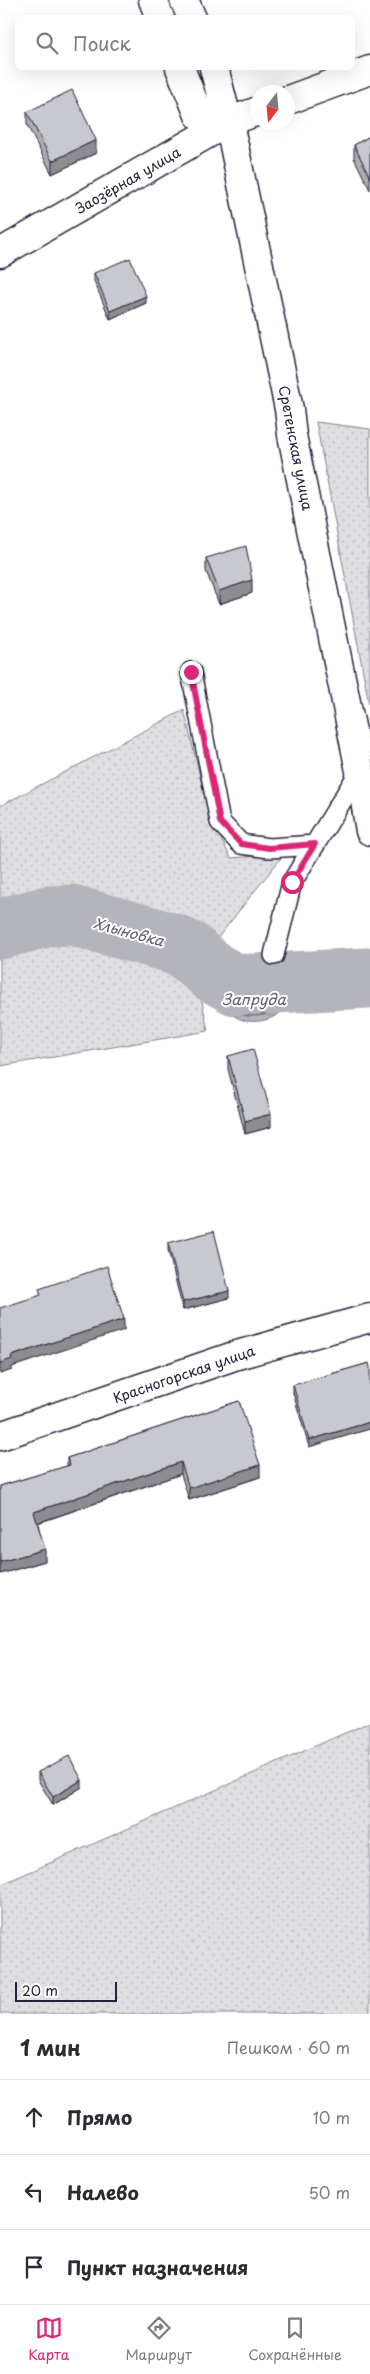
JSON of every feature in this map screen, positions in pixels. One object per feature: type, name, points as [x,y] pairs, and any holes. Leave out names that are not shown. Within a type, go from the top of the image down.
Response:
[{"type":"street","points":[[153,0],[159,15]]},
{"type":"street","points":[[184,0],[191,15]]},
{"type":"street","points":[[181,70],[198,115]]},
{"type":"street","name":"Сретенская улица","points":[[215,70],[228,122],[289,409],[294,445],[360,771],[370,831]]},
{"type":"street","points":[[295,97],[370,70]]},
{"type":"street","name":"Заозёрная улица","points":[[0,253],[228,122],[250,114]]},
{"type":"street","name":"Красногорская улица","points":[[0,1436],[237,1355],[370,1318]]},
{"type":"lane","points":[[191,672],[220,822],[241,844],[269,848],[315,844]]},
{"type":"lane","points":[[274,955],[292,882],[360,771]]},
{"type":"shaded area","points":[[316,422],[370,429],[370,709]]},
{"type":"shaded area","points":[[184,710],[210,818],[231,858],[284,854],[216,940],[47,904],[0,920],[0,806]]},
{"type":"shaded area","points":[[90,927],[163,958],[195,967],[208,1031],[0,1066],[0,940],[39,931]]},
{"type":"shaded area","points":[[370,1722],[370,2014],[0,2014],[0,1885]]},
{"type":"water","name":"Запруда","points":[[217,971],[266,978],[294,975],[316,981],[327,1010],[316,1008],[292,997],[280,1013],[271,1018],[261,1021],[242,1020],[228,1010],[225,1001],[225,990],[212,985]]},
{"type":"building","points":[[72,90],[96,140],[52,161],[27,112]]},
{"type":"building","points":[[370,136],[370,177],[354,145]]},
{"type":"building","points":[[130,258],[146,296],[110,311],[94,273]]},
{"type":"building","points":[[246,546],[252,580],[219,591],[206,558]]},
{"type":"building","points":[[253,1049],[271,1114],[245,1121],[228,1056]]},
{"type":"building","points":[[214,1231],[229,1291],[183,1302],[168,1243]]},
{"type":"building","points":[[107,1266],[124,1319],[11,1356],[12,1359],[0,1363],[0,1308],[41,1295],[39,1289]]},
{"type":"building","points":[[369,1363],[370,1422],[309,1440],[293,1385]]},
{"type":"building","points":[[239,1401],[260,1465],[189,1488],[181,1462],[34,1512],[45,1549],[0,1562],[0,1486],[70,1465],[67,1458]]},
{"type":"building","points":[[69,1756],[82,1780],[53,1797],[38,1772]]},
{"type":"waterway","name":"Хлыновка","points":[[0,929],[49,916],[72,915],[172,943],[188,951],[213,972],[236,985],[367,978]]},
{"type":"route","points":[[191,672],[220,822],[241,844],[269,848],[315,844],[292,882]]}]
